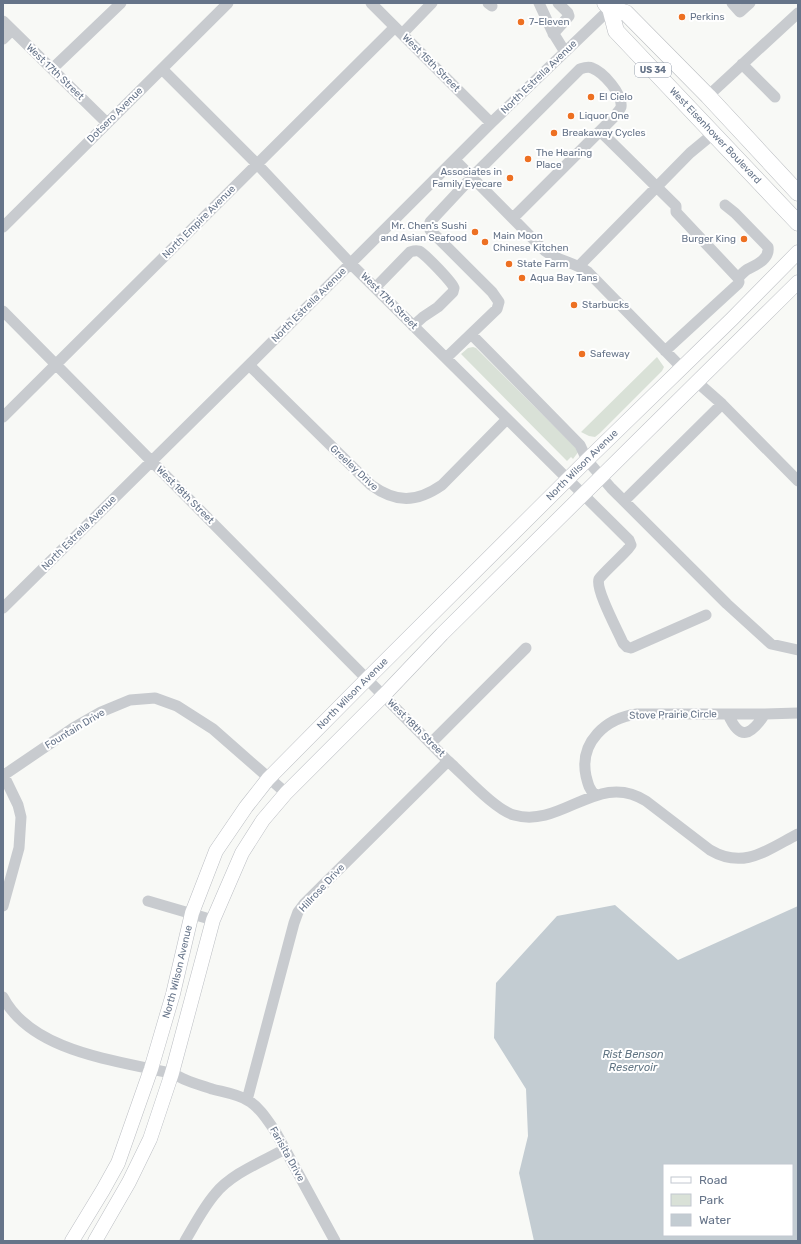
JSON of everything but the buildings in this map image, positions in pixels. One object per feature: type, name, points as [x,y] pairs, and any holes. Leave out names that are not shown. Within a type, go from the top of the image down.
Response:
[{"type":"highway","name":"West Eisenhower Boulevard","points":[[610,5],[626,13],[708,96],[798,193]]},
{"type":"highway","name":"West Eisenhower Boulevard","points":[[610,5],[616,31],[798,223]]},
{"type":"main road","name":"North Wilson Avenue","points":[[72,1241],[118,1163],[152,1069],[173,994],[192,913],[216,851],[246,807],[268,779],[367,679],[798,252]]},
{"type":"main road","name":"North Wilson Avenue","points":[[95,1241],[129,1182],[150,1139],[172,1073],[214,920],[242,854],[263,820],[286,793],[384,695],[442,634],[798,282]]},
{"type":"main road","points":[[640,439],[649,419],[681,384],[685,377],[682,368]]},
{"type":"street","points":[[52,69],[121,3]]},
{"type":"street","name":"Dotsero Avenue","points":[[3,227],[228,3]]},
{"type":"street","name":"West 15th Street","points":[[371,3],[491,123]]},
{"type":"street","name":"North Empire Avenue","points":[[3,417],[257,164],[399,30],[432,3]]},
{"type":"street","points":[[539,3],[543,15],[553,34],[565,52]]},
{"type":"street","points":[[553,34],[569,16],[558,3]]},
{"type":"street","points":[[732,3],[740,12],[750,3]]},
{"type":"street","name":"North Estrella Avenue","points":[[3,608],[351,264],[491,123],[565,52],[610,5]]},
{"type":"street","points":[[708,96],[798,13]]},
{"type":"street","name":"West 17th Street","points":[[3,21],[107,123]]},
{"type":"street","points":[[3,39],[12,30]]},
{"type":"street","points":[[742,64],[775,97]]},
{"type":"street","points":[[446,358],[496,310],[498,300],[434,234],[429,226],[431,220],[580,69],[585,67],[592,68],[601,74],[616,90],[620,97],[621,107],[614,117],[513,218]]},
{"type":"street","name":"West 17th Street","points":[[162,69],[257,164],[351,264],[629,540],[631,545],[599,578],[598,587],[602,599],[623,643],[627,647],[631,648],[706,615]]},
{"type":"street","points":[[600,131],[676,206],[676,212],[738,278],[738,284],[665,351]]},
{"type":"street","points":[[579,266],[690,154],[713,134]]},
{"type":"street","points":[[455,160],[551,256],[579,266],[588,272],[682,368]]},
{"type":"street","points":[[725,205],[736,213],[766,244],[768,250],[766,257],[738,278]]},
{"type":"street","points":[[375,288],[410,252],[414,250],[420,252],[445,276],[453,285],[453,292],[438,307],[413,326]]},
{"type":"street","name":"West 18th Street","points":[[3,311],[448,761]]},
{"type":"street","points":[[471,334],[580,445],[587,460],[624,501],[727,604],[771,644],[798,650]]},
{"type":"street","name":"Greeley Drive","points":[[249,365],[370,485],[381,492],[399,498],[416,498],[432,492],[442,485],[507,419]]},
{"type":"street","points":[[697,382],[722,404],[798,481]]},
{"type":"street","points":[[624,501],[722,404]]},
{"type":"street","points":[[431,743],[526,648]]},
{"type":"street","name":"Fountain Drive","points":[[4,775],[73,728],[101,712],[130,700],[155,698],[177,706],[213,730],[286,793]]},
{"type":"street","name":"Stove Prairie Circle","points":[[595,796],[589,788],[585,770],[588,750],[597,733],[611,722],[626,715],[798,713]]},
{"type":"street","points":[[728,714],[732,724],[743,733],[748,733],[754,729],[765,714]]},
{"type":"street","points":[[448,761],[500,808],[514,815],[527,817],[540,816],[555,812],[602,793],[623,792],[640,797],[719,856],[738,859],[745,858],[761,853],[798,834]]},
{"type":"street","name":"Hillrose Drive","points":[[247,1100],[298,912],[304,904],[448,761]]},
{"type":"street","points":[[3,906],[6,879],[19,848],[21,817],[18,805],[4,775]]},
{"type":"street","points":[[148,901],[214,920]]},
{"type":"street","points":[[3,997],[12,1011],[28,1027],[40,1036],[53,1042],[115,1061],[152,1069]]},
{"type":"street","name":"Farisita Drive","points":[[152,1069],[172,1073],[186,1080],[247,1100],[276,1131],[335,1241]]},
{"type":"street","points":[[184,1241],[207,1205],[224,1185],[234,1177],[285,1149]]},
{"type":"green space","points":[[468,348],[476,348],[579,451],[573,459],[571,457],[567,461],[461,354]]},
{"type":"green space","points":[[657,357],[664,367],[662,371],[600,433],[595,437],[581,432]]},
{"type":"water","name":"Rist Benson Reservoir","points":[[615,905],[678,960],[798,906],[798,1241],[534,1241],[519,1173],[528,1136],[526,1089],[494,1038],[496,983],[557,916]]},
{"type":"place","name":"Perkins","points":[[682,17]]},
{"type":"place","name":"7-Eleven","points":[[521,22]]},
{"type":"place","name":"El Cielo","points":[[591,97]]},
{"type":"place","name":"Liquor One","points":[[571,116]]},
{"type":"place","name":"Breakaway Cycles","points":[[554,133]]},
{"type":"place","name":"The Hearing Place","points":[[528,159]]},
{"type":"place","name":"Associates in Family Eyecare","points":[[510,178]]},
{"type":"place","name":"Mr. Chen's Sushi and Asian Seafood","points":[[475,232]]},
{"type":"place","name":"Burger King","points":[[744,239]]},
{"type":"place","name":"Main Moon Chinese Kitchen","points":[[485,242]]},
{"type":"place","name":"State Farm","points":[[509,264]]},
{"type":"place","name":"Aqua Bay Tans","points":[[522,278]]},
{"type":"place","name":"Starbucks","points":[[574,305]]},
{"type":"place","name":"Safeway","points":[[582,354]]}]
